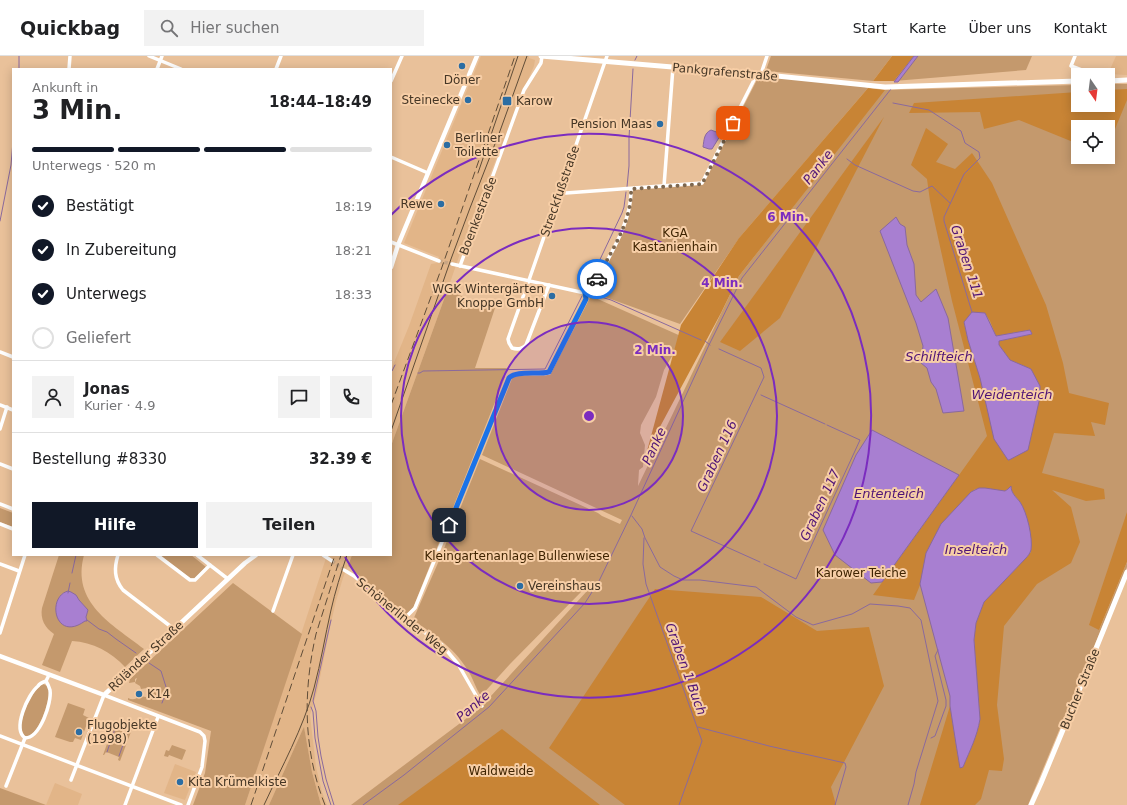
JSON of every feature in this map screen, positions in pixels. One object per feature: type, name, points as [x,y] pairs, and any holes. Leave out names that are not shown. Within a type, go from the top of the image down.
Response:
[{"type":"main road","name":"Pankgrafenstraße","points":[[542,56],[606,59],[673,67],[886,87],[1071,82]]},
{"type":"main road","points":[[1115,81],[1127,80]]},
{"type":"main road","name":"Bucher Straße","points":[[1031,805],[1127,572]]},
{"type":"street","points":[[69,68],[70,56]]},
{"type":"street","points":[[149,56],[178,68]]},
{"type":"street","points":[[157,68],[162,56]]},
{"type":"street","points":[[276,68],[281,56]]},
{"type":"street","points":[[392,79],[402,56]]},
{"type":"street","points":[[392,264],[398,245],[477,56]]},
{"type":"street","name":"Boenkestraße","points":[[460,266],[524,90],[540,63],[542,56]]},
{"type":"street","points":[[560,191],[566,193],[702,184],[767,56]]},
{"type":"street","points":[[1075,56],[1071,66],[1076,68]]},
{"type":"street","name":"Streckfußstraße","points":[[549,285],[526,345],[522,348],[514,349],[510,345],[508,339],[606,59]]},
{"type":"street","points":[[664,186],[673,67]]},
{"type":"street","points":[[392,157],[428,173]]},
{"type":"street","points":[[452,264],[585,293],[593,287],[625,224],[629,208],[631,189]]},
{"type":"street","points":[[392,242],[439,261]]},
{"type":"street","points":[[405,618],[415,608],[509,378],[512,375],[517,374],[549,372],[586,299],[585,293]]},
{"type":"street","points":[[0,352],[12,357]]},
{"type":"street","points":[[0,405],[12,410]]},
{"type":"street","points":[[0,429],[7,407]]},
{"type":"street","points":[[0,464],[12,469]]},
{"type":"street","points":[[0,504],[12,509]]},
{"type":"street","points":[[0,524],[12,529]]},
{"type":"street","points":[[0,632],[25,556]]},
{"type":"street","points":[[118,556],[115,575],[120,587],[174,630]]},
{"type":"street","points":[[158,556],[192,581],[195,580],[210,565]]},
{"type":"street","points":[[198,556],[228,579]]},
{"type":"street","name":"Röländer Straße","points":[[71,780],[104,695],[228,579],[255,556]]},
{"type":"street","points":[[273,611],[293,556]]},
{"type":"street","points":[[324,556],[332,561]]},
{"type":"street","points":[[0,564],[19,572]]},
{"type":"street","name":"Schönerlinder Weg","points":[[344,570],[354,576],[395,611],[442,645],[458,664],[482,706]]},
{"type":"street","points":[[0,656],[200,732],[204,736],[205,741],[202,767],[188,805]]},
{"type":"street","points":[[6,786],[25,738],[32,736],[35,733],[46,713],[50,695],[50,690],[46,681],[48,675]]},
{"type":"street","points":[[25,738],[20,733],[20,727],[25,704],[34,689],[46,681]]},
{"type":"street","points":[[125,805],[158,717]]},
{"type":"street","points":[[0,736],[181,805]]},
{"type":"shaded area","points":[[481,56],[529,56],[529,58],[535,60],[505,139],[471,221],[392,443],[392,368],[409,326],[431,264],[437,263],[439,257],[404,243]]},
{"type":"shaded area","points":[[1116,56],[1127,56],[1127,75],[1115,74],[1115,68],[1111,68]]},
{"type":"shaded area","points":[[327,556],[352,556],[336,601],[317,692],[310,715],[316,767],[327,805],[321,805],[312,772],[304,728],[269,805],[245,805]]},
{"type":"shaded area","name":"Kita Krümelkiste","points":[[175,764],[196,772],[185,800],[164,793]]},
{"type":"shaded area","points":[[55,783],[82,794],[78,805],[46,805]]},
{"type":"green space","points":[[771,56],[892,56],[873,81],[767,71],[766,70]]},
{"type":"green space","points":[[892,56],[914,56],[894,81],[873,81]]},
{"type":"green space","points":[[914,56],[1032,56],[1026,70],[894,81]]},
{"type":"green space","name":"KGA Kastanienhain","points":[[759,76],[861,86],[868,88],[740,237],[680,324],[591,292],[624,231],[631,207],[633,190],[703,185]]},
{"type":"green space","name":"Karower Teiche","points":[[1115,84],[1127,84],[1127,525],[1099,630],[1127,562],[1127,567],[1028,805],[351,805],[479,709],[587,591],[582,591],[510,664],[481,696],[465,665],[452,650],[413,620],[441,556],[480,459],[620,524],[622,520],[482,455],[513,376],[550,375],[591,296],[683,337],[664,370],[656,397],[641,425],[640,433],[645,445],[643,467],[639,470],[638,486],[739,276],[884,90],[1071,85],[1071,112],[1115,112]]},
{"type":"green space","points":[[868,88],[885,90],[739,276],[721,313],[647,451],[681,325],[739,238]]},
{"type":"green space","points":[[1127,89],[1127,100],[1115,129],[1115,120],[1071,120],[1071,141],[1019,120],[984,129],[980,112],[909,113],[914,103],[1071,92],[1071,112],[1115,112],[1115,90]]},
{"type":"green space","points":[[884,117],[780,318],[740,351],[720,342]]},
{"type":"green space","points":[[926,128],[948,144],[936,162],[955,169],[972,153],[992,183],[1046,305],[1063,363],[1069,393],[1109,403],[1105,425],[1091,422],[1095,436],[1054,433],[1042,473],[1104,489],[1105,499],[1086,501],[1052,490],[1071,507],[1080,542],[1071,563],[1037,584],[1004,626],[997,705],[1004,759],[1002,771],[989,770],[981,799],[975,805],[920,805],[950,706],[960,768],[963,767],[975,738],[980,719],[974,640],[976,623],[984,602],[1031,552],[1021,503],[1010,487],[1005,491],[985,488],[975,489],[941,524],[914,600],[873,595],[987,436],[952,301],[930,201],[927,179],[911,165]],"holes":[[[985,313],[996,336],[1030,330],[1032,334],[999,341],[999,345],[1010,360],[1031,369],[980,378],[964,322]]]},
{"type":"green space","points":[[447,291],[495,308],[475,368],[507,368],[503,376],[505,377],[413,608],[405,615],[348,566],[352,556],[392,556],[392,443]]},
{"type":"green space","points":[[0,508],[12,513],[12,527],[0,522]]},
{"type":"green space","points":[[1127,512],[1127,562],[1099,630],[1089,625]]},
{"type":"green space","points":[[59,556],[84,556],[82,572],[83,586],[89,599],[97,611],[119,631],[144,649],[125,667],[108,652],[87,643],[72,641],[60,672],[42,665],[54,634],[44,623],[42,612]],"holes":[[[63,593],[76,595],[88,610],[86,617],[87,620],[79,625],[59,598]]]},
{"type":"green space","points":[[161,556],[192,556],[206,567],[195,578],[190,578]]},
{"type":"green space","points":[[233,583],[302,634],[245,805],[193,805],[205,773],[211,731],[128,700],[128,698],[134,699],[139,696],[146,697],[147,688],[141,689],[140,686],[135,683],[137,678],[135,679],[135,682],[129,683],[130,679]]},
{"type":"green space","points":[[655,589],[761,597],[817,631],[869,627],[884,686],[831,787],[836,805],[625,805],[549,748]]},
{"type":"green space","points":[[43,684],[48,687],[49,692],[47,705],[34,732],[29,736],[24,736],[22,731],[22,719],[24,712],[35,692]]},
{"type":"green space","points":[[68,703],[85,709],[83,715],[89,718],[81,740],[75,738],[73,742],[55,737]]},
{"type":"green space","points":[[115,722],[118,723],[117,726],[129,730],[130,727],[132,729],[120,761],[118,760],[119,757],[109,753],[106,752],[103,755]]},
{"type":"green space","points":[[304,727],[312,772],[321,805],[269,805],[302,731]]},
{"type":"green space","name":"Waldweide","points":[[502,729],[600,805],[398,805]]},
{"type":"green space","points":[[172,745],[186,750],[182,760],[169,755],[168,757],[164,756],[166,750],[169,751]]},
{"type":"green space","points":[[0,788],[46,805],[0,805]]},
{"type":"water","points":[[914,56],[918,56],[898,82],[894,82]]},
{"type":"water","points":[[711,130],[719,133],[720,136],[712,149],[709,149],[703,147],[704,139]]},
{"type":"water","name":"Schilfteich","points":[[896,217],[900,224],[905,227],[907,245],[914,264],[916,295],[921,302],[936,289],[948,318],[964,411],[943,413],[936,389],[931,382],[927,368],[921,363],[923,346],[916,323],[880,231]]},
{"type":"water","name":"Weidenteich","points":[[972,312],[985,313],[996,336],[1030,330],[1032,334],[999,341],[999,345],[1010,360],[1031,369],[1040,386],[1040,397],[1028,450],[1009,460],[994,439],[980,378],[968,340],[964,322]]},
{"type":"water","name":"Ententeich","points":[[872,430],[959,475],[882,582],[871,583],[835,555],[823,530],[856,455]]},
{"type":"water","name":"Inselteich","points":[[1011,486],[1013,493],[1023,506],[1027,518],[1031,539],[1031,550],[1027,557],[984,602],[976,623],[974,640],[980,719],[973,743],[963,767],[960,768],[950,706],[950,696],[920,584],[926,553],[941,524],[971,492],[979,488],[1005,491]]},
{"type":"water","points":[[68,591],[76,595],[88,610],[86,617],[87,621],[75,626],[67,626],[61,623],[57,616],[57,601],[61,595]]},
{"type":"waterway","points":[[19,56],[19,68]]},
{"type":"waterway","points":[[635,60],[637,56]]},
{"type":"waterway","points":[[627,187],[633,69]]},
{"type":"waterway","name":"Panke","points":[[363,805],[404,775],[489,707],[585,603],[599,581],[631,515],[709,345],[742,278],[891,89]]},
{"type":"waterway","name":"Graben 111","points":[[893,103],[929,110],[961,131],[965,143],[979,152],[980,158],[964,174],[944,217],[972,312]]},
{"type":"waterway","points":[[0,221],[12,153]]},
{"type":"waterway","points":[[847,159],[855,165],[913,191],[920,192],[932,186],[950,203]]},
{"type":"waterway","points":[[586,289],[622,213],[626,192]]},
{"type":"waterway","points":[[591,294],[611,300],[701,340]]},
{"type":"waterway","points":[[418,373],[423,371],[545,369],[582,296]]},
{"type":"waterway","name":"Panke","points":[[705,341],[710,345]]},
{"type":"waterway","name":"Graben 116","points":[[719,349],[761,368],[764,377],[691,531],[760,562]]},
{"type":"waterway","points":[[392,371],[395,365]]},
{"type":"waterway","name":"Graben 117","points":[[761,395],[825,424]]},
{"type":"waterway","name":"Graben 117","points":[[764,564],[796,579],[860,440],[827,425]]},
{"type":"waterway","points":[[632,516],[642,529],[660,567],[674,576],[683,580],[700,580],[756,587],[796,617],[813,625],[852,614],[870,604],[910,608],[921,620],[938,701],[916,772],[908,805]]},
{"type":"waterway","name":"Graben 1 Buch","points":[[644,538],[643,564],[646,584],[702,741],[679,805]]},
{"type":"waterway","points":[[72,573],[76,556]]},
{"type":"waterway","points":[[68,593],[70,583]]},
{"type":"waterway","points":[[87,620],[99,629],[107,632],[136,653]]},
{"type":"waterway","points":[[331,620],[313,701],[316,711],[321,756],[334,805]]},
{"type":"waterway","points":[[931,738],[935,736],[946,706],[946,700],[935,656],[938,650]]},
{"type":"waterway","points":[[149,663],[161,671],[167,690],[162,703]]},
{"type":"waterway","points":[[311,707],[323,781],[331,805]]},
{"type":"waterway","points":[[107,752],[116,726]]},
{"type":"waterway","points":[[698,727],[769,746],[845,763],[846,767],[835,805]]},
{"type":"waterway","points":[[119,756],[128,731]]},
{"type":"tunnel","points":[[439,261],[452,264]]},
{"type":"tunnel","points":[[332,561],[344,570]]},
{"type":"tram line","points":[[478,173],[518,56]]},
{"type":"tram line","points":[[392,428],[451,259],[527,56]]},
{"type":"tram line","points":[[264,805],[292,747],[314,688],[338,582],[347,556]]},
{"type":"railway","points":[[392,402],[442,267],[515,56]]},
{"type":"railway","points":[[251,805],[335,556]]},
{"type":"railway","points":[[325,805],[312,763],[307,720],[307,699],[316,634],[341,556]]},
{"type":"way so far","points":[[597,279],[625,224],[628,216],[631,189],[702,184],[733,123]]},
{"type":"place","name":"Döner","points":[[462,66]]},
{"type":"place","name":"Steinecke","points":[[468,100]]},
{"type":"place","name":"Karow","points":[[507,101]]},
{"type":"place","name":"Pension Maas","points":[[660,124]]},
{"type":"place","name":"Berliner Toilette","points":[[447,145]]},
{"type":"place","name":"Rewe","points":[[441,204]]},
{"type":"place","name":"WGK Wintergärten Knoppe GmbH","points":[[552,296]]},
{"type":"place","name":"Vereinshaus","points":[[520,586]]},
{"type":"place","name":"K14","points":[[139,694]]},
{"type":"place","name":"Flugobjekte (1998)","points":[[79,732]]},
{"type":"place","name":"Kita Krümelkiste","points":[[180,782]]},
{"type":"route","points":[[449,525],[509,378],[512,375],[517,374],[549,372],[586,299],[585,293],[593,287],[597,279]]},
{"type":"park label","name":"Kleingartenanlage Bullenwiese","points":[[517,556]]}]
